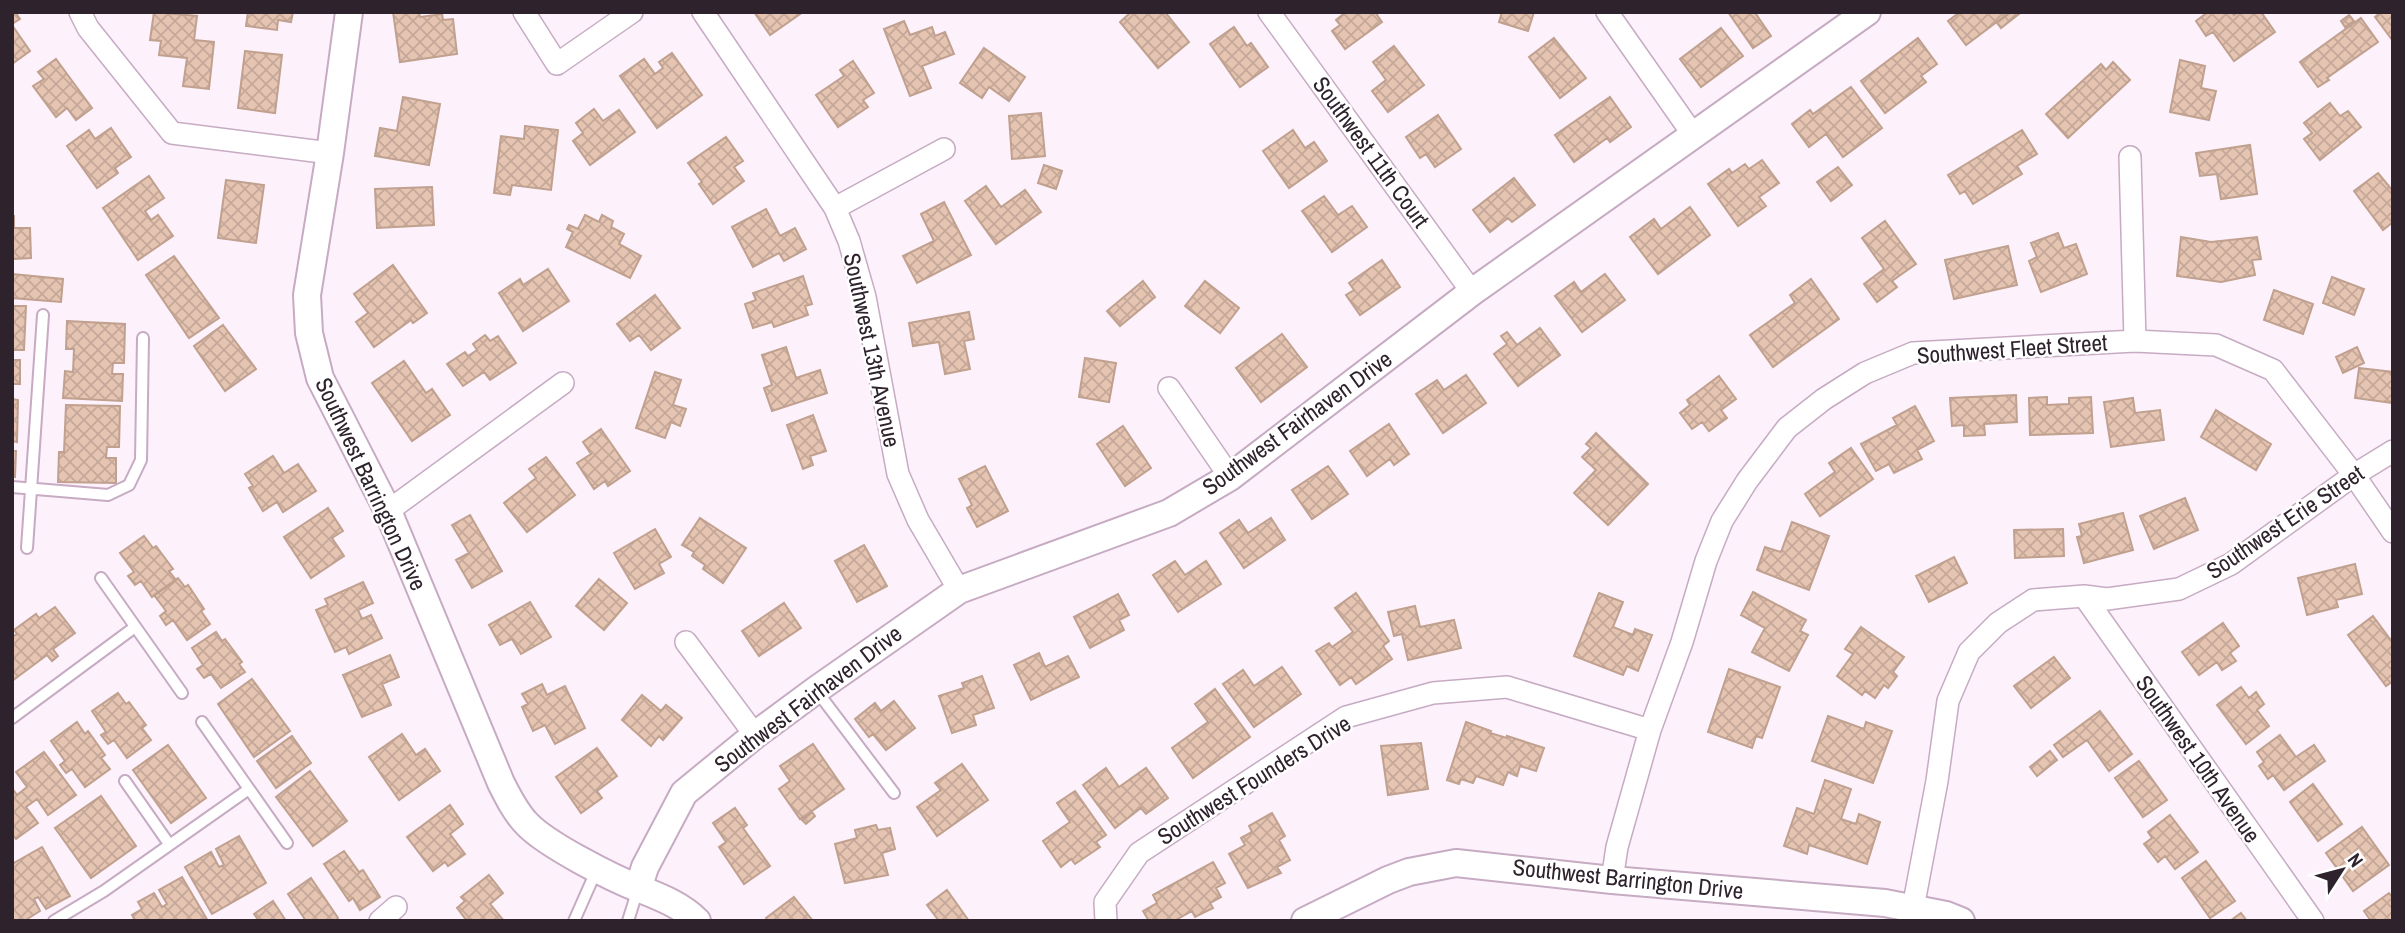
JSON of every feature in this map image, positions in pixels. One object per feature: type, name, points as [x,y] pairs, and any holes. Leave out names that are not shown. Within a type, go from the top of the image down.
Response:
[{"type":"street","points":[[80,12],[88,28],[172,133],[330,153]]},
{"type":"street","name":"Southwest Barrington Drive","points":[[349,12],[307,295],[309,333],[324,387],[388,511],[495,770],[512,804],[527,825],[543,837],[638,889],[674,904],[697,921]]},
{"type":"street","points":[[524,12],[557,64],[632,12]]},
{"type":"street","name":"Southwest 13th Avenue","points":[[703,12],[835,208],[849,241],[865,297],[898,474],[918,520],[959,590]]},
{"type":"street","name":"Southwest 11th Court","points":[[1269,12],[1472,292]]},
{"type":"street","points":[[1607,12],[1694,136]]},
{"type":"street","name":"Southwest Fairhaven Drive","points":[[638,889],[645,867],[684,793],[816,690],[959,590],[1169,513],[1230,477],[1472,292],[1867,12]]},
{"type":"street","points":[[835,208],[944,149]]},
{"type":"street","points":[[2130,157],[2135,341]]},
{"type":"street","name":"Southwest Fleet Street","points":[[1612,880],[1617,848],[1650,730],[1722,521],[1747,481],[1787,428],[1865,373],[1913,353],[2135,341],[2216,345],[2273,370],[2354,475],[2393,532]]},
{"type":"street","points":[[388,511],[563,383]]},
{"type":"street","points":[[1169,388],[1230,477]]},
{"type":"street","name":"Southwest Erie Street","points":[[1911,914],[1937,781],[1948,701],[1969,652],[1998,623],[2033,600],[2084,596],[2107,598],[2179,589],[2231,564],[2354,475],[2393,451]]},
{"type":"street","name":"Southwest 10th Avenue","points":[[2084,596],[2313,921]]},
{"type":"street","points":[[686,642],[755,735]]},
{"type":"street","name":"Southwest Founders Drive","points":[[1106,921],[1105,902],[1139,853],[1346,718],[1433,693],[1507,687],[1650,730]]},
{"type":"street","name":"Southwest Barrington Drive","points":[[1305,921],[1388,880],[1409,872],[1456,863],[1885,904],[1911,914],[1946,915],[1961,921]]},
{"type":"lane","points":[[27,548],[43,314]]},
{"type":"lane","points":[[12,487],[108,495],[129,485],[141,460],[143,338]]},
{"type":"lane","points":[[101,578],[182,693]]},
{"type":"lane","points":[[12,718],[135,627]]},
{"type":"lane","points":[[816,690],[894,793]]},
{"type":"lane","points":[[202,722],[287,842]]},
{"type":"lane","points":[[125,781],[170,844]]},
{"type":"lane","points":[[54,921],[104,891],[249,789]]},
{"type":"lane","points":[[574,921],[597,868]]},
{"type":"lane","points":[[628,921],[638,889]]},
{"type":"building","points":[[12,12],[20,19],[12,24]]},
{"type":"building","points":[[154,12],[197,16],[194,40],[214,42],[209,89],[183,86],[187,58],[159,55],[161,41],[150,40]]},
{"type":"building","points":[[248,12],[293,12],[291,22],[278,20],[277,30],[246,26]]},
{"type":"building","points":[[393,12],[419,12],[420,17],[442,14],[443,20],[453,19],[457,54],[400,62]]},
{"type":"building","points":[[754,12],[803,12],[770,35]]},
{"type":"building","points":[[1131,12],[1165,12],[1189,42],[1158,68],[1120,22]]},
{"type":"building","points":[[1346,12],[1375,12],[1382,22],[1345,49],[1332,31],[1340,25],[1336,20]]},
{"type":"building","points":[[1502,12],[1534,12],[1528,31],[1499,22]]},
{"type":"building","points":[[1728,12],[1758,12],[1756,14],[1771,36],[1753,48]]},
{"type":"building","points":[[1960,12],[2010,12],[1966,45],[1948,21]]},
{"type":"building","points":[[2011,12],[2019,14],[2001,28],[1997,23]]},
{"type":"building","points":[[2208,12],[2232,12],[2234,15],[2238,12],[2261,12],[2275,32],[2234,61],[2213,32],[2206,36],[2196,21]]},
{"type":"building","points":[[2381,12],[2393,12],[2393,41],[2375,17]]},
{"type":"building","points":[[2349,15],[2354,21],[2345,27],[2341,21]]},
{"type":"building","points":[[2361,18],[2378,42],[2318,87],[2300,62]]},
{"type":"building","points":[[904,21],[910,35],[932,27],[935,36],[945,32],[954,54],[922,66],[931,88],[910,96],[884,29]]},
{"type":"building","points":[[12,25],[30,51],[12,64]]},
{"type":"building","points":[[1234,27],[1247,46],[1251,43],[1268,67],[1240,87],[1210,44]]},
{"type":"building","points":[[1721,28],[1743,56],[1701,87],[1680,59]]},
{"type":"building","points":[[1554,38],[1586,78],[1560,98],[1529,57]]},
{"type":"building","points":[[1918,38],[1937,64],[1921,76],[1926,82],[1885,113],[1861,81]]},
{"type":"building","points":[[1394,46],[1424,85],[1388,112],[1372,91],[1386,80],[1373,62]]},
{"type":"building","points":[[984,48],[1025,77],[1009,101],[989,87],[982,98],[960,83]]},
{"type":"building","points":[[245,51],[282,55],[275,113],[238,108]]},
{"type":"building","points":[[672,53],[702,95],[657,128],[620,76],[644,59],[655,74],[663,68],[659,62]]},
{"type":"building","points":[[56,59],[92,108],[76,120],[67,108],[56,117],[33,86],[44,79],[38,72]]},
{"type":"building","points":[[2180,60],[2205,66],[2201,88],[2216,91],[2209,120],[2170,112]]},
{"type":"building","points":[[853,61],[874,93],[863,100],[868,107],[838,127],[816,95],[844,76],[840,70]]},
{"type":"building","points":[[2113,62],[2130,80],[2068,138],[2046,114],[2101,64],[2106,70]]},
{"type":"building","points":[[1851,87],[1882,128],[1843,157],[1826,134],[1809,147],[1792,124],[1810,110],[1813,114]]},
{"type":"building","points":[[403,97],[440,104],[429,165],[375,156],[380,128],[397,131]]},
{"type":"building","points":[[1610,97],[1631,127],[1610,142],[1607,138],[1574,162],[1555,135]]},
{"type":"building","points":[[2330,103],[2340,116],[2348,111],[2361,127],[2320,160],[2304,139],[2312,133],[2304,123]]},
{"type":"building","points":[[594,109],[603,121],[619,110],[635,132],[590,165],[573,141],[583,133],[576,123]]},
{"type":"building","points":[[1041,113],[1045,156],[1012,159],[1009,116]]},
{"type":"building","points":[[1438,115],[1461,149],[1435,167],[1426,154],[1420,158],[1406,137]]},
{"type":"building","points":[[525,126],[558,130],[551,190],[512,185],[510,195],[494,193],[501,136],[524,139]]},
{"type":"building","points":[[111,128],[131,157],[115,168],[118,173],[97,188],[67,146],[89,130],[95,139]]},
{"type":"building","points":[[1293,130],[1305,148],[1314,142],[1327,161],[1289,188],[1263,151]]},
{"type":"building","points":[[2022,130],[2037,154],[2017,166],[2022,174],[1973,204],[1965,191],[1960,194],[1948,175]]},
{"type":"building","points":[[726,137],[743,161],[734,167],[744,181],[713,204],[688,163]]},
{"type":"building","points":[[2250,145],[2257,194],[2221,199],[2217,174],[2200,176],[2196,153]]},
{"type":"building","points":[[1762,160],[1779,183],[1759,197],[1766,206],[1738,226],[1708,184],[1729,169],[1732,173],[1745,164],[1749,169]]},
{"type":"building","points":[[1044,165],[1062,171],[1056,189],[1038,183]]},
{"type":"building","points":[[1838,167],[1852,185],[1831,201],[1817,182]]},
{"type":"building","points":[[2378,173],[2393,191],[2393,222],[2383,230],[2354,191]]},
{"type":"building","points":[[149,176],[164,198],[145,211],[151,220],[158,215],[173,236],[138,260],[103,208]]},
{"type":"building","points":[[1514,178],[1535,205],[1512,222],[1508,218],[1490,232],[1473,210]]},
{"type":"building","points":[[226,180],[264,185],[256,243],[218,238]]},
{"type":"building","points":[[986,186],[1001,207],[1025,190],[1041,212],[996,244],[965,201]]},
{"type":"building","points":[[432,187],[434,225],[377,228],[375,189]]},
{"type":"building","points":[[1324,196],[1338,215],[1352,206],[1367,227],[1332,252],[1302,211]]},
{"type":"building","points":[[944,202],[971,255],[917,283],[903,256],[934,241],[921,214]]},
{"type":"building","points":[[1690,207],[1710,235],[1658,274],[1630,237],[1654,219],[1661,229]]},
{"type":"building","points":[[766,209],[780,236],[795,228],[806,249],[784,261],[779,253],[753,267],[732,227]]},
{"type":"building","points":[[585,215],[599,222],[602,215],[613,221],[611,227],[624,234],[619,244],[641,256],[630,278],[566,247],[573,232],[567,229],[569,225],[578,229]]},
{"type":"building","points":[[12,216],[14,228],[30,228],[31,258],[13,259],[13,265]]},
{"type":"building","points":[[1885,221],[1916,264],[1892,281],[1897,287],[1877,302],[1864,284],[1884,269],[1862,238]]},
{"type":"building","points":[[2058,233],[2064,248],[2076,244],[2087,274],[2041,292],[2029,261],[2037,257],[2031,243]]},
{"type":"building","points":[[2181,237],[2211,242],[2257,237],[2261,259],[2252,260],[2255,275],[2221,282],[2177,276]]},
{"type":"building","points":[[2008,246],[2017,285],[1954,299],[1945,260]]},
{"type":"building","points":[[174,256],[219,318],[189,338],[146,275]]},
{"type":"building","points":[[1382,260],[1400,287],[1360,315],[1346,295],[1354,290],[1349,283]]},
{"type":"building","points":[[393,265],[427,313],[413,323],[411,320],[374,347],[356,322],[368,313],[354,294]]},
{"type":"building","points":[[548,269],[569,301],[523,331],[499,293],[520,279],[523,285]]},
{"type":"building","points":[[12,274],[63,279],[61,302],[12,298]]},
{"type":"building","points":[[1605,274],[1625,300],[1582,332],[1555,296],[1574,282],[1581,292]]},
{"type":"building","points":[[803,276],[812,304],[805,306],[808,315],[774,327],[772,322],[753,328],[745,304],[756,300],[753,293]]},
{"type":"building","points":[[2332,277],[2364,289],[2354,315],[2323,303]]},
{"type":"building","points":[[1811,279],[1839,319],[1773,367],[1750,335],[1795,303],[1790,295]]},
{"type":"building","points":[[1143,281],[1155,297],[1120,326],[1107,311]]},
{"type":"building","points":[[1205,281],[1239,308],[1220,333],[1185,306]]},
{"type":"building","points":[[2274,290],[2313,304],[2303,334],[2264,320]]},
{"type":"building","points":[[655,295],[680,328],[651,350],[639,335],[630,341],[617,324]]},
{"type":"building","points":[[12,306],[26,306],[24,350],[12,350]]},
{"type":"building","points":[[969,312],[974,339],[964,341],[970,369],[945,374],[939,342],[913,346],[909,323]]},
{"type":"building","points":[[67,321],[125,324],[124,363],[113,363],[112,374],[123,374],[122,401],[63,398],[65,371],[73,372],[74,349],[66,349]]},
{"type":"building","points":[[223,325],[256,369],[225,391],[194,346]]},
{"type":"building","points":[[1540,328],[1560,355],[1518,386],[1494,354],[1507,344],[1501,336],[1507,332],[1517,345]]},
{"type":"building","points":[[1282,334],[1307,367],[1261,402],[1236,368]]},
{"type":"building","points":[[485,335],[490,341],[498,336],[516,363],[490,380],[484,372],[463,386],[447,364],[465,352],[468,356],[477,350],[473,344]]},
{"type":"building","points":[[786,347],[796,378],[820,370],[827,393],[772,411],[764,388],[772,385],[762,355]]},
{"type":"building","points":[[2357,347],[2364,363],[2343,373],[2336,357]]},
{"type":"building","points":[[1085,358],[1116,363],[1109,402],[1079,397]]},
{"type":"building","points":[[12,360],[20,360],[20,384],[12,384]]},
{"type":"building","points":[[404,361],[426,393],[432,389],[450,415],[412,441],[372,383]]},
{"type":"building","points":[[2359,368],[2393,372],[2393,403],[2355,398]]},
{"type":"building","points":[[655,372],[681,380],[673,405],[686,409],[680,426],[671,422],[665,438],[636,428]]},
{"type":"building","points":[[1466,375],[1486,403],[1443,433],[1416,394],[1437,380],[1444,390]]},
{"type":"building","points":[[1719,376],[1736,399],[1721,410],[1727,418],[1709,431],[1702,422],[1692,429],[1680,413],[1690,405],[1687,400]]},
{"type":"building","points":[[2016,395],[2017,422],[1984,424],[1985,435],[1964,436],[1964,425],[1952,426],[1950,398]]},
{"type":"building","points":[[2047,397],[2047,405],[2069,404],[2069,398],[2091,397],[2093,433],[2030,435],[2029,398]]},
{"type":"building","points":[[2133,398],[2135,413],[2160,410],[2164,440],[2111,447],[2104,402]]},
{"type":"building","points":[[12,399],[18,400],[17,442],[12,441]]},
{"type":"building","points":[[66,405],[120,406],[119,447],[107,447],[106,458],[116,458],[116,483],[58,482],[59,452],[64,452]]},
{"type":"building","points":[[1915,406],[1934,441],[1917,450],[1922,459],[1894,473],[1889,464],[1876,471],[1861,444],[1897,425],[1893,418]]},
{"type":"building","points":[[2216,410],[2271,444],[2256,470],[2201,437]]},
{"type":"building","points":[[813,415],[826,451],[810,456],[813,465],[803,469],[787,425]]},
{"type":"building","points":[[1389,424],[1409,454],[1394,465],[1390,459],[1367,476],[1350,451]]},
{"type":"building","points":[[1123,426],[1151,468],[1125,486],[1097,444]]},
{"type":"building","points":[[601,429],[630,471],[608,486],[605,481],[594,489],[577,463],[591,454],[583,442]]},
{"type":"building","points":[[1596,433],[1648,484],[1608,525],[1574,493],[1596,470],[1582,457],[1591,448],[1586,444]]},
{"type":"building","points":[[1851,448],[1873,479],[1820,516],[1805,494],[1835,472],[1829,463]]},
{"type":"building","points":[[12,451],[16,451],[15,477],[12,476]]},
{"type":"building","points":[[273,456],[284,473],[298,464],[316,491],[283,512],[277,502],[263,511],[249,488],[253,486],[245,474]]},
{"type":"building","points":[[546,457],[575,495],[527,532],[504,503],[536,478],[529,469]]},
{"type":"building","points":[[985,466],[1008,511],[977,527],[967,508],[972,505],[959,479]]},
{"type":"building","points":[[1328,466],[1348,494],[1312,519],[1292,490]]},
{"type":"building","points":[[2185,498],[2198,530],[2154,549],[2140,516]]},
{"type":"building","points":[[328,508],[343,531],[332,538],[344,556],[311,578],[284,537]]},
{"type":"building","points":[[2123,513],[2133,550],[2084,563],[2077,537],[2082,536],[2079,524]]},
{"type":"building","points":[[470,515],[502,571],[472,588],[456,560],[469,553],[452,525]]},
{"type":"building","points":[[700,518],[746,548],[723,583],[703,569],[705,565],[692,556],[694,552],[682,545]]},
{"type":"building","points":[[1271,518],[1285,540],[1244,568],[1220,533],[1239,520],[1248,533]]},
{"type":"building","points":[[1792,522],[1829,536],[1809,590],[1757,570],[1765,547],[1781,552]]},
{"type":"building","points":[[655,529],[671,557],[659,564],[664,573],[635,589],[614,553]]},
{"type":"building","points":[[2063,529],[2064,556],[2015,558],[2014,530]]},
{"type":"building","points":[[144,536],[153,548],[156,546],[173,569],[169,571],[176,580],[152,597],[141,581],[135,585],[128,576],[134,572],[120,553]]},
{"type":"building","points":[[864,545],[887,586],[857,602],[835,561]]},
{"type":"building","points":[[1954,557],[1967,583],[1929,602],[1916,576]]},
{"type":"building","points":[[1175,561],[1185,575],[1206,561],[1221,584],[1178,612],[1153,575]]},
{"type":"building","points":[[2355,564],[2362,594],[2336,600],[2338,607],[2307,615],[2298,578]]},
{"type":"building","points":[[178,578],[185,587],[188,585],[204,609],[201,611],[210,624],[187,640],[173,620],[166,625],[160,616],[166,611],[154,595]]},
{"type":"building","points":[[599,579],[627,603],[604,630],[576,606]]},
{"type":"building","points":[[363,582],[373,603],[358,610],[362,619],[371,615],[382,638],[349,654],[346,647],[335,652],[316,610],[328,605],[325,599]]},
{"type":"building","points":[[1753,592],[1806,620],[1800,631],[1808,635],[1789,671],[1752,652],[1765,628],[1741,615]]},
{"type":"building","points":[[1356,593],[1389,641],[1383,646],[1392,659],[1356,684],[1351,677],[1340,685],[1316,651],[1329,643],[1332,647],[1353,632],[1335,608]]},
{"type":"building","points":[[1599,593],[1623,602],[1613,627],[1633,635],[1635,629],[1652,635],[1638,671],[1627,666],[1623,675],[1574,656]]},
{"type":"building","points":[[1118,594],[1129,615],[1119,620],[1124,630],[1090,648],[1074,617]]},
{"type":"building","points":[[530,602],[551,637],[521,654],[512,639],[500,645],[489,625]]},
{"type":"building","points":[[784,603],[801,628],[759,656],[742,631]]},
{"type":"building","points":[[1415,606],[1420,627],[1454,620],[1461,648],[1408,660],[1402,634],[1394,636],[1388,612]]},
{"type":"building","points":[[55,607],[75,633],[53,649],[58,656],[52,661],[47,655],[12,681],[12,637],[17,634],[14,630],[36,614],[39,618]]},
{"type":"building","points":[[2373,616],[2393,643],[2393,681],[2386,686],[2348,635]]},
{"type":"building","points":[[2223,623],[2239,646],[2230,653],[2236,661],[2222,670],[2217,662],[2199,675],[2182,652]]},
{"type":"building","points":[[1861,627],[1904,657],[1893,672],[1897,676],[1888,688],[1884,685],[1875,698],[1865,691],[1862,695],[1837,676],[1853,654],[1845,649]]},
{"type":"building","points":[[216,632],[222,641],[225,639],[242,662],[239,664],[245,672],[221,688],[211,674],[204,678],[197,669],[203,665],[192,648]]},
{"type":"building","points":[[1039,653],[1045,667],[1068,656],[1079,677],[1031,700],[1014,665]]},
{"type":"building","points":[[390,655],[399,677],[382,684],[391,705],[362,717],[343,675]]},
{"type":"building","points":[[2054,657],[2070,678],[2031,708],[2014,686]]},
{"type":"building","points":[[1282,667],[1301,694],[1254,727],[1223,684],[1243,670],[1254,686]]},
{"type":"building","points":[[1729,669],[1780,687],[1762,738],[1756,736],[1752,748],[1708,732]]},
{"type":"building","points":[[982,676],[994,708],[973,715],[976,725],[952,733],[939,696],[964,688],[962,683]]},
{"type":"building","points":[[252,679],[290,731],[254,757],[218,704]]},
{"type":"building","points":[[542,684],[547,695],[565,686],[585,728],[555,744],[545,725],[533,731],[522,707],[528,704],[522,694]]},
{"type":"building","points":[[2241,687],[2249,698],[2256,692],[2264,704],[2257,710],[2269,726],[2246,744],[2217,705]]},
{"type":"building","points":[[1215,689],[1250,737],[1193,778],[1172,748],[1208,722],[1195,704]]},
{"type":"building","points":[[118,693],[126,704],[129,702],[146,725],[142,728],[151,740],[127,758],[114,740],[108,744],[101,735],[106,732],[92,711]]},
{"type":"building","points":[[642,695],[661,711],[666,705],[682,718],[663,740],[659,736],[651,746],[622,720]]},
{"type":"building","points":[[894,701],[915,728],[886,750],[873,734],[869,737],[855,719],[875,703],[881,711]]},
{"type":"building","points":[[2100,711],[2132,754],[2109,771],[2087,740],[2063,757],[2054,745]]},
{"type":"building","points":[[1828,716],[1864,729],[1866,722],[1892,731],[1873,783],[1812,761]]},
{"type":"building","points":[[77,722],[85,734],[88,731],[105,755],[101,758],[110,769],[85,787],[72,769],[66,773],[60,765],[65,761],[51,741]]},
{"type":"building","points":[[1466,722],[1491,731],[1490,733],[1544,748],[1536,771],[1520,766],[1517,776],[1508,772],[1503,785],[1476,776],[1473,783],[1461,779],[1459,784],[1447,780]]},
{"type":"building","points":[[402,734],[416,755],[425,749],[440,771],[399,800],[369,757]]},
{"type":"building","points":[[2280,735],[2296,757],[2314,745],[2325,761],[2284,790],[2273,775],[2268,779],[2259,766],[2264,762],[2257,752]]},
{"type":"building","points":[[292,736],[311,763],[276,788],[257,761]]},
{"type":"building","points":[[1421,743],[1428,789],[1388,795],[1381,746]]},
{"type":"building","points":[[813,744],[844,789],[800,819],[779,789],[790,781],[780,766]]},
{"type":"building","points":[[168,745],[206,798],[171,823],[133,770]]},
{"type":"building","points":[[597,748],[617,776],[597,791],[602,798],[581,813],[556,777]]},
{"type":"building","points":[[2050,751],[2057,760],[2037,776],[2030,767]]},
{"type":"building","points":[[44,752],[76,795],[48,815],[37,799],[26,807],[38,823],[16,839],[12,834],[12,788],[17,795],[27,787],[16,772]]},
{"type":"building","points":[[2139,761],[2167,800],[2143,817],[2115,778]]},
{"type":"building","points":[[962,764],[988,800],[937,836],[917,807],[941,790],[935,783]]},
{"type":"building","points":[[1106,768],[1119,787],[1146,768],[1168,798],[1146,814],[1141,808],[1115,828],[1083,785]]},
{"type":"building","points":[[310,771],[347,821],[313,846],[276,797]]},
{"type":"building","points":[[1825,780],[1851,789],[1841,819],[1856,824],[1859,814],[1880,822],[1867,864],[1809,845],[1807,854],[1784,846],[1797,808],[1814,814]]},
{"type":"building","points":[[2313,784],[2342,824],[2318,841],[2290,802]]},
{"type":"building","points":[[1075,791],[1106,835],[1096,842],[1100,847],[1075,864],[1071,859],[1061,867],[1043,841],[1070,822],[1057,803]]},
{"type":"building","points":[[101,796],[136,846],[91,878],[55,828]]},
{"type":"building","points":[[450,805],[463,824],[450,834],[465,854],[448,866],[445,862],[433,871],[407,837]]},
{"type":"building","points":[[735,808],[747,825],[743,828],[770,866],[744,884],[719,847],[726,842],[713,823]]},
{"type":"building","points":[[812,812],[815,816],[806,824],[802,820]]},
{"type":"building","points":[[1272,813],[1285,836],[1279,840],[1290,860],[1277,867],[1281,873],[1248,888],[1229,854],[1245,845],[1241,838],[1252,832],[1249,826]]},
{"type":"building","points":[[2170,815],[2198,852],[2175,869],[2165,856],[2158,862],[2144,844],[2152,838],[2148,832]]},
{"type":"building","points":[[876,825],[878,830],[890,828],[895,849],[882,853],[888,875],[845,883],[835,844],[857,838],[855,830]]},
{"type":"building","points":[[2362,827],[2389,865],[2353,891],[2326,853]]},
{"type":"building","points":[[239,836],[266,883],[212,914],[185,867],[211,852],[219,867],[224,865],[216,849]]},
{"type":"building","points":[[42,847],[70,896],[46,909],[38,897],[34,899],[40,911],[24,921],[14,921],[12,864]]},
{"type":"building","points":[[344,851],[359,872],[363,870],[380,897],[360,910],[353,898],[349,901],[324,864]]},
{"type":"building","points":[[2206,861],[2235,901],[2210,918],[2182,878]]},
{"type":"building","points":[[1213,862],[1225,883],[1216,888],[1221,897],[1210,903],[1213,908],[1195,917],[1192,911],[1174,921],[1149,921],[1143,911],[1157,903],[1153,895]]},
{"type":"building","points":[[489,875],[503,893],[490,904],[504,921],[467,921],[457,908],[465,901],[461,897]]},
{"type":"building","points":[[182,877],[208,921],[135,921],[132,915],[142,909],[138,902],[154,893],[162,907],[167,904],[159,890]]},
{"type":"building","points":[[311,878],[338,918],[335,921],[306,921],[288,894]]},
{"type":"building","points":[[947,890],[969,921],[939,921],[927,905]]},
{"type":"building","points":[[2389,893],[2393,898],[2393,921],[2371,921],[2364,911]]},
{"type":"building","points":[[794,897],[813,921],[768,921],[766,918]]},
{"type":"building","points":[[273,901],[286,921],[259,921],[254,914]]},
{"type":"building","points":[[2241,913],[2247,921],[2230,921]]}]
